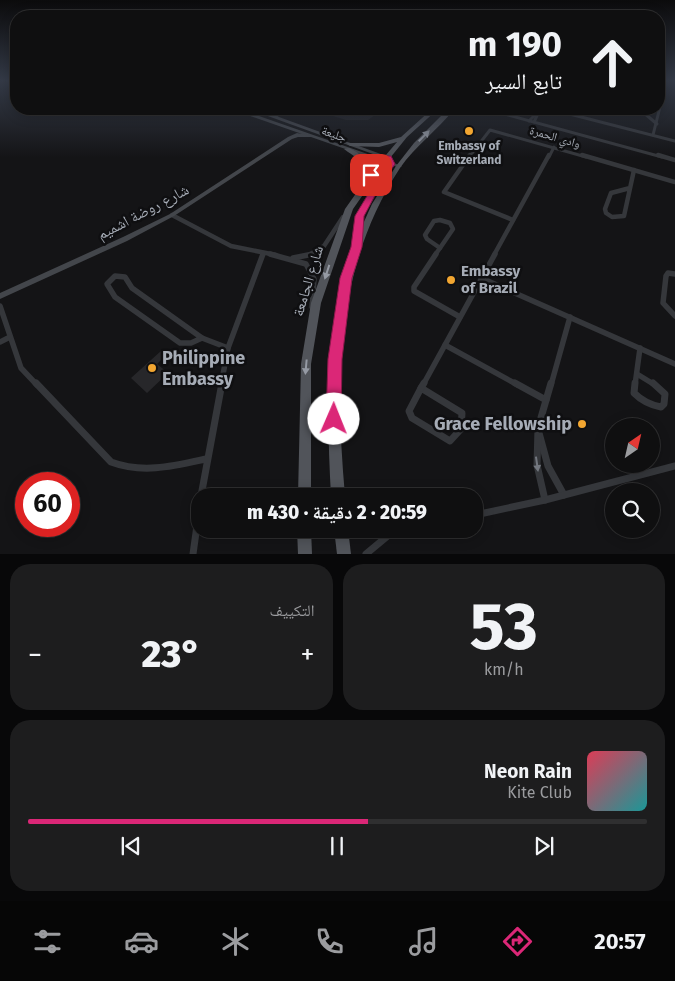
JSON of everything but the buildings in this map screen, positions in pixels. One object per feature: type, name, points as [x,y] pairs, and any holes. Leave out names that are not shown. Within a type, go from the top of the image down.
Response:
[{"type":"main road","name":"جليعة","points":[[252,115],[309,136],[348,146]]},
{"type":"main road","name":"جليعة","points":[[270,115],[389,162]]},
{"type":"main road","name":"شارع الجامعة","points":[[337,488],[334,419],[335,359],[346,278],[357,247],[385,186],[389,162],[405,136],[428,115]]},
{"type":"main road","name":"شارع الجامعة","points":[[304,488],[305,379],[313,319],[316,304],[349,209],[364,185],[389,162],[416,144],[445,115]]},
{"type":"main road","points":[[282,126],[291,134],[290,138]]},
{"type":"main road","name":"شارع روضة اشميم","points":[[0,296],[126,239],[172,214],[290,138],[309,136]]},
{"type":"main road","points":[[348,146],[384,145],[405,136]]},
{"type":"main road","points":[[348,146],[367,165],[364,185]]},
{"type":"main road","points":[[304,538],[305,554]]},
{"type":"main road","points":[[342,538],[344,554]]},
{"type":"street","points":[[508,115],[675,160]]},
{"type":"street","points":[[531,121],[535,115]]},
{"type":"street","points":[[574,115],[675,141]]},
{"type":"street","points":[[646,115],[657,124]]},
{"type":"street","points":[[653,135],[659,115]]},
{"type":"street","name":"وادي الحمرة","points":[[514,220],[444,192],[444,189],[490,130],[498,130],[675,182]]},
{"type":"street","points":[[421,388],[462,413],[461,429],[450,441],[409,415],[409,410],[421,388],[445,345],[481,278],[554,147]]},
{"type":"street","points":[[630,188],[611,193],[605,209],[606,213],[612,217],[624,216],[634,170]]},
{"type":"street","points":[[290,258],[311,255],[320,251],[331,239],[349,209]]},
{"type":"street","points":[[172,214],[224,243],[263,254],[290,258],[306,264],[313,274],[313,319]]},
{"type":"street","points":[[441,248],[427,239],[425,234],[434,221],[440,220],[450,223],[453,229],[441,248],[414,287],[414,292],[460,317]]},
{"type":"street","points":[[202,488],[228,348],[263,254]]},
{"type":"street","points":[[675,274],[668,273],[666,276],[663,303],[675,316]]},
{"type":"street","points":[[202,338],[191,343],[180,343],[115,297],[107,284],[109,280],[115,276],[124,278],[132,288],[202,338],[228,348]]},
{"type":"street","points":[[481,278],[675,364]]},
{"type":"street","points":[[0,306],[21,368],[111,462],[125,468],[140,470],[206,459]]},
{"type":"street","points":[[545,500],[537,465],[538,428],[570,317]]},
{"type":"street","points":[[0,342],[10,337]]},
{"type":"street","points":[[445,345],[546,400]]},
{"type":"street","points":[[637,374],[662,389],[665,394],[664,404],[654,406],[634,393],[640,348]]},
{"type":"street","points":[[538,428],[544,456],[554,480],[564,495]]},
{"type":"street","points":[[336,466],[342,488]]},
{"type":"street","points":[[483,513],[545,500],[675,466]]},
{"type":"street","points":[[193,554],[195,538]]},
{"type":"street","points":[[366,554],[385,538]]},
{"type":"shaded area","points":[[330,115],[375,115],[368,120],[346,120]]},
{"type":"place","name":"Embassy of Switzerland","points":[[469,131]]},
{"type":"place","name":"Embassy of Brazil","points":[[451,280]]},
{"type":"place","name":"Philippine Embassy","points":[[152,368]]},
{"type":"place","name":"Grace Fellowship","points":[[582,424]]},
{"type":"route","points":[[334,419],[335,359],[346,278],[357,247],[358,222],[375,186],[390,164],[390,160],[386,157],[371,175]]}]
